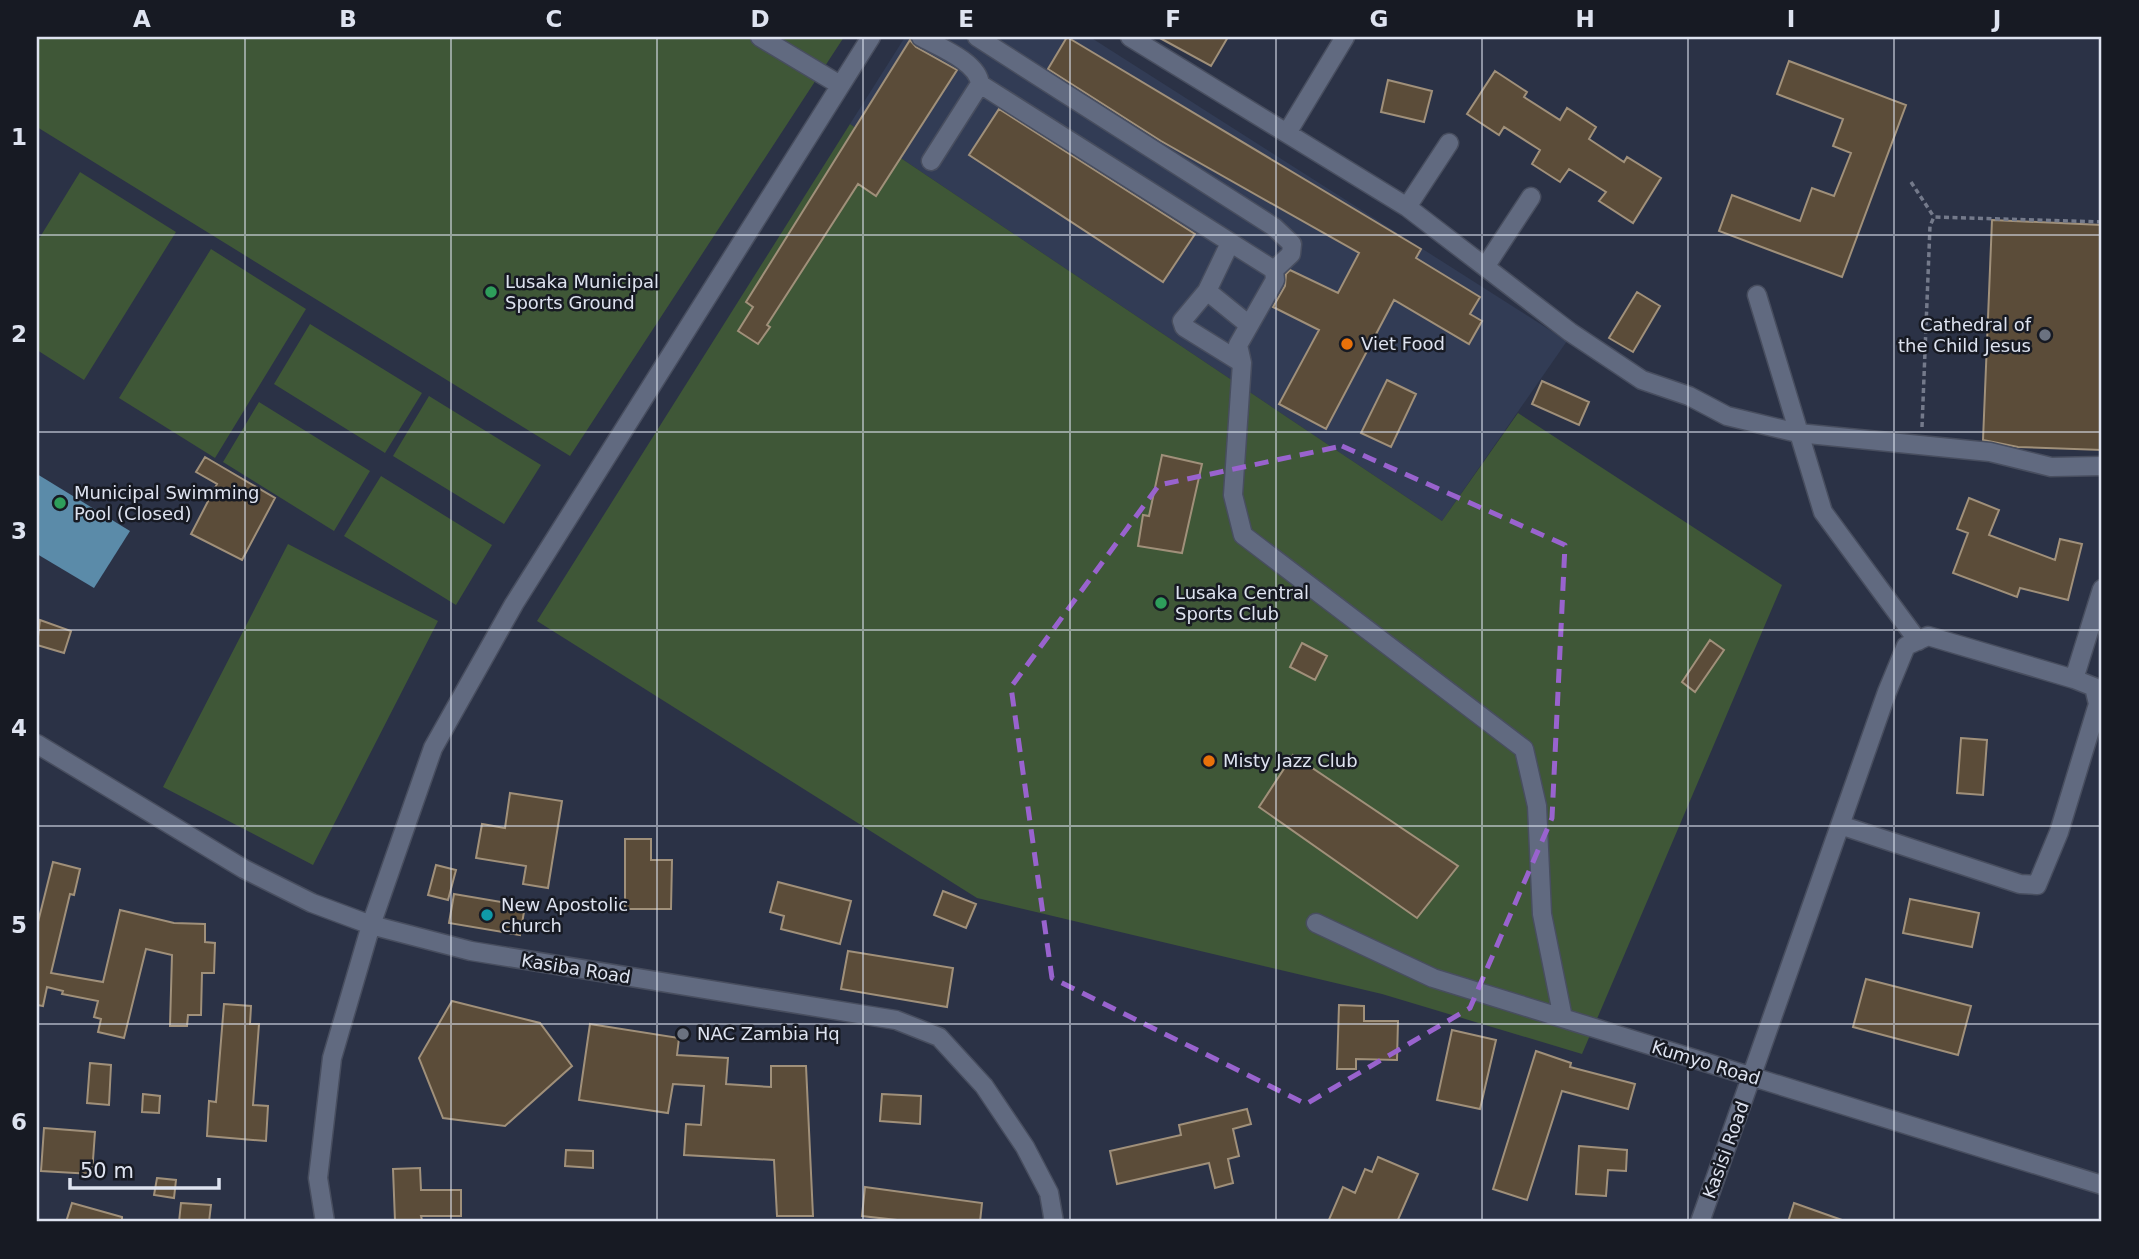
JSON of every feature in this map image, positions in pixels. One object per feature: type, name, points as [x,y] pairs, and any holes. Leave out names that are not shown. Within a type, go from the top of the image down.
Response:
[{"type":"street","points":[[760,37],[840,85]]},
{"type":"street","points":[[325,1222],[318,1178],[332,1058],[371,925],[433,748],[514,604],[871,37]]},
{"type":"street","points":[[921,37],[972,67],[979,76],[980,84],[931,161]]},
{"type":"street","points":[[976,37],[1274,227],[1292,244],[1291,254],[1274,271]]},
{"type":"street","points":[[1130,37],[1407,207],[1570,332],[1642,380],[1689,396],[1727,416],[1798,433],[1990,452],[2051,467],[2102,466]]},
{"type":"street","points":[[1287,133],[1345,37]]},
{"type":"street","points":[[980,84],[1274,271]]},
{"type":"street","points":[[1407,207],[1449,143]]},
{"type":"street","points":[[1485,267],[1531,197]]},
{"type":"street","points":[[1230,243],[1207,291],[1182,321],[1184,327],[1242,363]]},
{"type":"street","points":[[1274,271],[1275,280],[1238,345],[1242,363],[1233,495],[1243,535],[1524,749],[1537,806],[1542,914],[1563,1018]]},
{"type":"street","points":[[1207,291],[1249,325]]},
{"type":"street","points":[[1758,295],[1823,512],[1918,641],[1928,636],[2074,679],[2094,687],[2098,704],[2059,832],[2037,885],[2020,884],[1840,825]]},
{"type":"street","points":[[2074,679],[2102,589]]},
{"type":"street","name":"Kasisi Road","points":[[1700,1222],[1901,657],[1906,646],[1918,641]]},
{"type":"street","name":"Kasiba Road","points":[[37,744],[244,869],[312,904],[371,925],[471,951],[896,1020],[939,1037],[984,1086],[1025,1147],[1049,1193],[1054,1222]]},
{"type":"street","name":"Kumyo Road","points":[[1316,923],[1433,978],[2102,1185]]},
{"type":"path","points":[[1911,182],[1934,217]]},
{"type":"path","points":[[1934,217],[2102,222]]},
{"type":"path","points":[[1921,445],[1930,226],[1934,217]]},
{"type":"highlighted area","points":[[1342,446],[1565,545],[1552,818],[1470,1008],[1306,1104],[1052,978],[1011,687],[1159,485]]},
{"type":"shaded area","points":[[905,37],[1090,37],[1567,341],[1442,521],[850,124]]},
{"type":"shaded area","name":"Municipal Swimming Pool (Closed)","points":[[37,474],[130,531],[94,588],[37,554]]},
{"type":"green space","name":"Lusaka Municipal Sports Ground","points":[[37,37],[844,37],[570,456],[37,127]]},
{"type":"green space","name":"Lusaka Central Sports Club","points":[[850,124],[1442,521],[1518,413],[1782,585],[1582,1054],[1382,994],[977,898],[537,621]]},
{"type":"green space","points":[[80,172],[176,232],[84,380],[37,350],[37,242]]},
{"type":"green space","points":[[211,249],[306,309],[215,458],[119,398]]},
{"type":"green space","points":[[310,324],[422,393],[385,453],[274,384]]},
{"type":"green space","points":[[429,396],[541,465],[504,524],[393,456]]},
{"type":"green space","points":[[259,402],[370,471],[334,531],[223,462]]},
{"type":"green space","points":[[381,476],[492,545],[456,605],[344,536]]},
{"type":"green space","points":[[288,544],[438,621],[313,865],[163,787]]},
{"type":"building","points":[[1067,37],[1421,249],[1416,258],[1480,297],[1470,314],[1482,321],[1469,344],[1394,300],[1326,429],[1279,404],[1319,330],[1273,307],[1285,286],[1286,274],[1290,270],[1338,293],[1359,253],[1161,141],[1048,69]]},
{"type":"building","points":[[1158,37],[1228,37],[1211,66]]},
{"type":"building","points":[[910,40],[916,47],[957,70],[876,196],[858,184],[767,325],[770,327],[758,344],[738,331],[753,307],[746,302]]},
{"type":"building","points":[[1789,61],[1906,105],[1842,277],[1719,231],[1732,195],[1800,221],[1812,188],[1834,196],[1851,153],[1833,146],[1843,119],[1777,94]]},
{"type":"building","points":[[1495,71],[1527,92],[1524,97],[1560,120],[1567,108],[1596,127],[1589,139],[1624,162],[1627,157],[1661,178],[1633,223],[1599,201],[1606,192],[1569,169],[1560,182],[1532,164],[1540,150],[1504,127],[1499,135],[1467,114]]},
{"type":"building","points":[[1388,80],[1432,91],[1424,122],[1381,112]]},
{"type":"building","points":[[999,109],[1195,234],[1163,282],[969,155]]},
{"type":"building","name":"Cathedral of the Child Jesus","points":[[1992,220],[2102,225],[2102,450],[2018,447],[1983,440]]},
{"type":"building","points":[[1637,292],[1660,306],[1633,352],[1609,338]]},
{"type":"building","points":[[1387,380],[1416,394],[1391,447],[1361,433]]},
{"type":"building","points":[[1542,381],[1589,402],[1579,425],[1532,404]]},
{"type":"building","points":[[1162,455],[1202,464],[1182,553],[1138,546],[1143,515],[1149,516]]},
{"type":"building","points":[[205,457],[275,498],[242,560],[191,534],[217,484],[196,472]]},
{"type":"building","points":[[1969,498],[1999,510],[1989,535],[2055,560],[2060,539],[2082,544],[2068,600],[2020,588],[2017,597],[1953,573],[1968,533],[1957,529]]},
{"type":"building","points":[[40,620],[71,631],[64,653],[37,645]]},
{"type":"building","points":[[1710,640],[1724,650],[1695,692],[1682,682]]},
{"type":"building","points":[[1302,643],[1327,656],[1315,680],[1290,667]]},
{"type":"building","points":[[1961,738],[1987,740],[1983,795],[1957,793]]},
{"type":"building","points":[[1293,755],[1458,866],[1417,918],[1259,807]]},
{"type":"building","points":[[510,793],[562,801],[548,888],[523,884],[526,866],[476,858],[482,824],[505,828]]},
{"type":"building","points":[[625,839],[651,839],[651,860],[672,860],[671,909],[625,909]]},
{"type":"building","points":[[53,862],[80,869],[74,895],[70,894],[51,973],[103,982],[120,910],[174,923],[205,924],[205,942],[215,943],[214,973],[202,973],[201,1015],[188,1015],[187,1026],[170,1026],[172,955],[146,949],[124,1038],[98,1032],[101,1019],[94,1017],[98,1001],[62,994],[63,991],[47,987],[43,1006],[37,1005],[37,926]]},
{"type":"building","points":[[436,865],[456,870],[448,900],[428,895]]},
{"type":"building","points":[[778,882],[851,901],[840,944],[781,929],[784,916],[770,912]]},
{"type":"building","points":[[943,891],[976,904],[966,928],[934,915]]},
{"type":"building","name":"New Apostolic church","points":[[454,894],[525,906],[520,935],[449,923]]},
{"type":"building","points":[[1910,899],[1979,913],[1972,947],[1903,933]]},
{"type":"building","points":[[848,951],[953,968],[947,1007],[841,989]]},
{"type":"building","points":[[1866,979],[1971,1006],[1958,1055],[1853,1027]]},
{"type":"building","points":[[452,1001],[540,1023],[572,1066],[505,1126],[443,1118],[419,1058]]},
{"type":"building","points":[[224,1004],[251,1006],[250,1024],[259,1024],[253,1105],[268,1106],[266,1141],[207,1136],[209,1101],[216,1102]]},
{"type":"building","points":[[1339,1005],[1364,1006],[1364,1021],[1398,1021],[1397,1060],[1356,1059],[1356,1069],[1337,1069]]},
{"type":"building","points":[[590,1024],[679,1038],[677,1055],[728,1058],[726,1084],[771,1087],[771,1066],[806,1066],[813,1216],[777,1216],[774,1160],[684,1155],[686,1124],[701,1125],[704,1086],[673,1084],[668,1113],[579,1100]]},
{"type":"building","points":[[1452,1030],[1496,1040],[1480,1109],[1437,1100]]},
{"type":"building","points":[[1536,1051],[1571,1063],[1570,1067],[1635,1084],[1628,1109],[1562,1091],[1527,1200],[1493,1189]]},
{"type":"building","points":[[90,1063],[111,1065],[109,1105],[87,1103]]},
{"type":"building","points":[[143,1094],[160,1096],[159,1113],[142,1112]]},
{"type":"building","points":[[882,1094],[921,1096],[920,1124],[880,1121]]},
{"type":"building","points":[[1247,1109],[1251,1124],[1233,1129],[1239,1156],[1228,1159],[1233,1183],[1215,1188],[1209,1163],[1117,1184],[1110,1151],[1181,1135],[1179,1125]]},
{"type":"building","points":[[44,1128],[95,1132],[92,1174],[41,1171]]},
{"type":"building","points":[[1579,1146],[1627,1150],[1626,1171],[1608,1170],[1606,1196],[1576,1194]]},
{"type":"building","points":[[566,1150],[593,1151],[593,1168],[565,1166]]},
{"type":"building","points":[[1378,1157],[1418,1174],[1397,1222],[1328,1222],[1343,1187],[1355,1193],[1365,1169],[1372,1172]]},
{"type":"building","points":[[420,1168],[421,1190],[461,1190],[461,1216],[421,1216],[422,1220],[395,1221],[393,1169]]},
{"type":"building","points":[[157,1178],[176,1180],[174,1198],[154,1195]]},
{"type":"building","points":[[865,1187],[982,1203],[980,1222],[915,1222],[862,1216]]},
{"type":"building","points":[[72,1203],[122,1217],[122,1222],[66,1222]]},
{"type":"building","points":[[181,1203],[211,1205],[209,1222],[179,1222]]},
{"type":"building","points":[[1794,1203],[1842,1220],[1842,1222],[1788,1222]]},
{"type":"place","name":"Lusaka Municipal Sports Ground","points":[[491,292]]},
{"type":"place","name":"Cathedral of the Child Jesus","points":[[2045,335]]},
{"type":"place","name":"Viet Food","points":[[1347,344]]},
{"type":"place","name":"Municipal Swimming Pool (Closed)","points":[[60,503]]},
{"type":"place","name":"Lusaka Central Sports Club","points":[[1161,603]]},
{"type":"place","name":"Misty Jazz Club","points":[[1209,761]]},
{"type":"place","name":"New Apostolic church","points":[[487,915]]},
{"type":"place","name":"NAC Zambia Hq","points":[[683,1034]]}]
